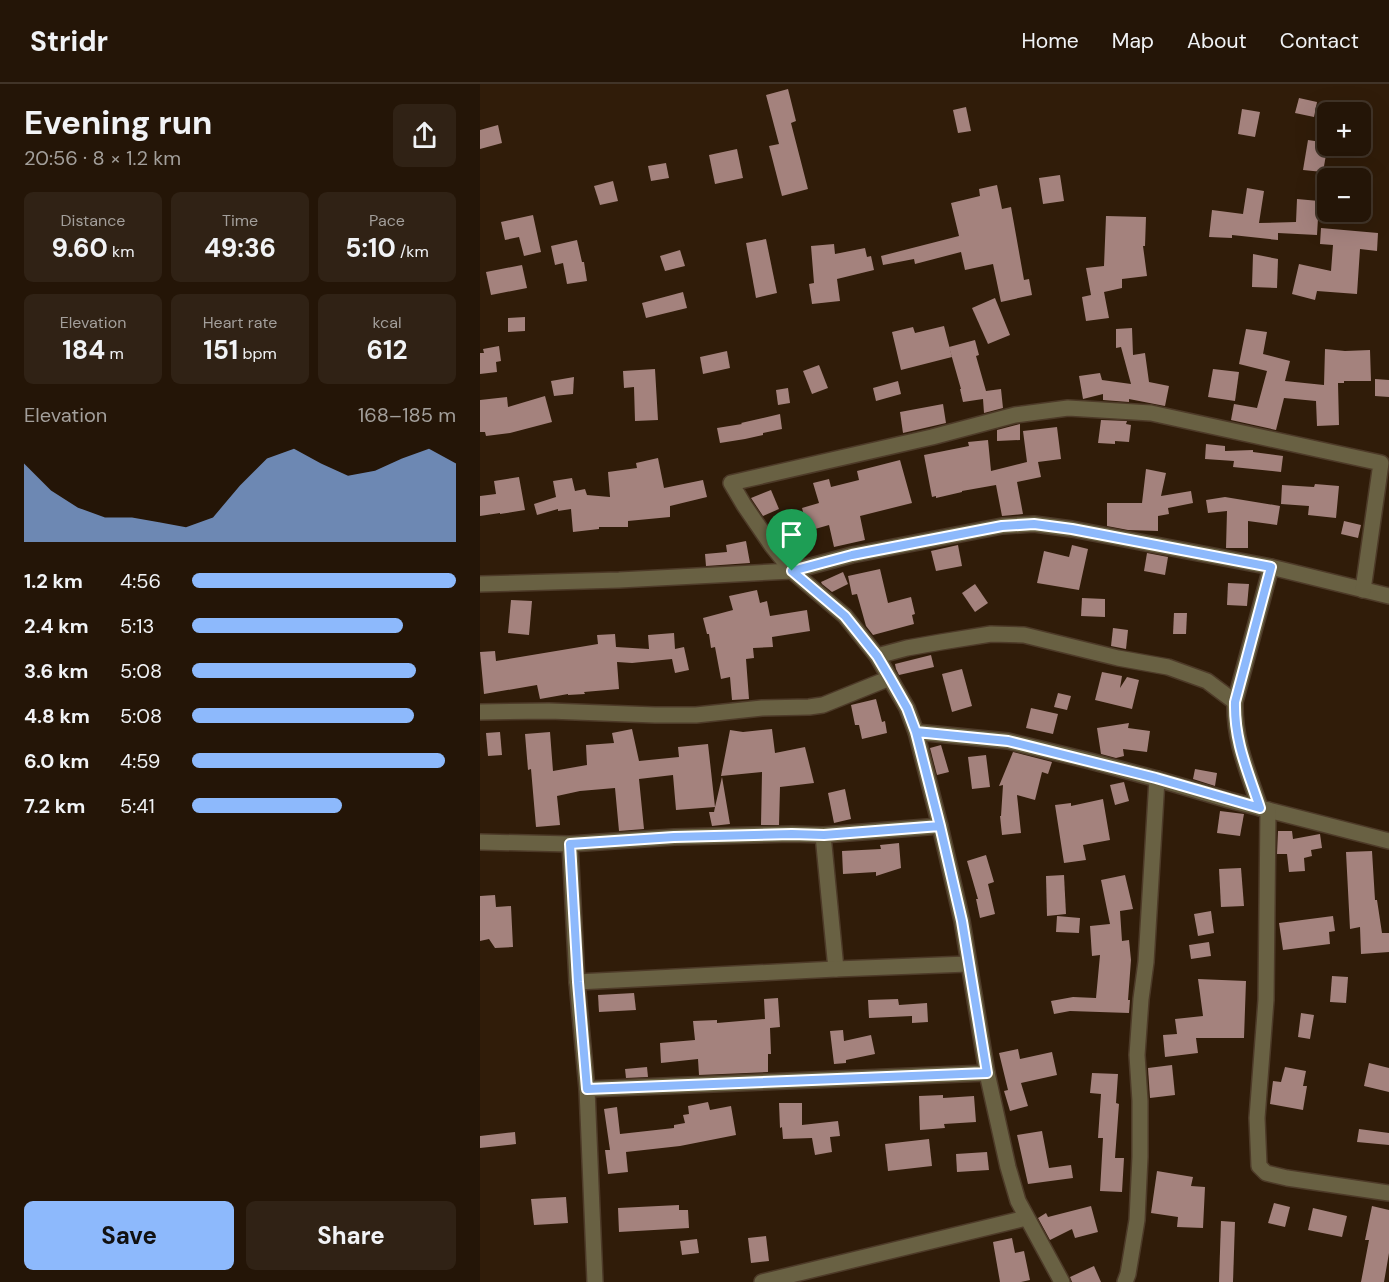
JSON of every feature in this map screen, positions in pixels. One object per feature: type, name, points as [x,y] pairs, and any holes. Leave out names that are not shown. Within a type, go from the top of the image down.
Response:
[{"type":"street","points":[[1062,1282],[1018,1201],[1008,1167],[987,1073],[962,921],[916,732],[907,708],[877,656],[845,616],[792,571],[772,546],[731,483],[932,437],[1015,415],[1068,408],[1151,413],[1385,463],[1363,590]]},
{"type":"street","points":[[480,584],[792,571],[852,555],[1002,526],[1034,524],[1072,529],[1271,567],[1389,596]]},
{"type":"street","points":[[1271,567],[1235,702],[1239,745],[1264,809],[1266,1000],[1257,1118],[1259,1166],[1266,1173],[1287,1178],[1389,1193]]},
{"type":"street","points":[[877,656],[907,648],[991,634],[1024,635],[1118,658],[1168,667],[1207,681],[1235,702]]},
{"type":"street","points":[[480,712],[549,711],[696,715],[823,705],[890,678]]},
{"type":"street","points":[[916,732],[1008,741],[1389,841]]},
{"type":"street","points":[[1125,1282],[1137,1220],[1140,1101],[1137,1055],[1146,962],[1156,778]]},
{"type":"street","points":[[480,842],[570,844],[686,837],[824,835],[940,826]]},
{"type":"street","points":[[824,835],[836,969]]},
{"type":"street","points":[[570,844],[587,1089],[595,1282]]},
{"type":"street","points":[[578,982],[968,964]]},
{"type":"street","points":[[587,1089],[987,1073]]},
{"type":"street","points":[[762,1282],[1026,1218]]},
{"type":"building","points":[[788,89],[796,121],[791,123],[808,189],[782,196],[769,146],[779,144],[766,95]]},
{"type":"building","points":[[1299,98],[1317,102],[1314,117],[1295,113]]},
{"type":"building","points":[[966,107],[971,131],[958,133],[953,110]]},
{"type":"building","points":[[1242,109],[1260,112],[1255,137],[1238,134]]},
{"type":"building","points":[[498,125],[502,143],[480,149],[480,130]]},
{"type":"building","points":[[1308,140],[1317,141],[1317,156],[1326,156],[1324,168],[1317,168],[1317,171],[1303,170]]},
{"type":"building","points":[[737,149],[743,178],[715,184],[709,155]]},
{"type":"building","points":[[666,163],[669,178],[651,181],[648,166]]},
{"type":"building","points":[[1060,175],[1064,201],[1043,204],[1039,178]]},
{"type":"building","points":[[613,181],[618,201],[600,205],[594,186]]},
{"type":"building","points":[[997,185],[1002,209],[1011,207],[1024,280],[1029,279],[1032,295],[1001,302],[993,264],[965,270],[961,252],[915,264],[914,259],[883,265],[881,256],[959,236],[951,203],[980,196],[979,189]]},
{"type":"building","points":[[1247,188],[1264,191],[1259,223],[1296,222],[1297,199],[1317,201],[1317,235],[1278,233],[1278,240],[1232,235],[1232,238],[1209,237],[1212,210],[1243,214]]},
{"type":"building","points":[[533,215],[541,252],[524,256],[519,237],[505,240],[501,222]]},
{"type":"building","points":[[1106,216],[1146,217],[1145,246],[1143,246],[1147,276],[1122,279],[1122,288],[1104,292],[1109,318],[1086,321],[1082,297],[1091,295],[1086,268],[1104,266]]},
{"type":"building","points":[[1321,228],[1378,233],[1377,251],[1360,249],[1357,294],[1317,291],[1315,300],[1292,294],[1299,264],[1331,271],[1333,245],[1320,244]]},
{"type":"building","points":[[766,239],[777,293],[756,298],[746,243]]},
{"type":"building","points":[[577,240],[587,281],[567,284],[563,263],[555,265],[551,246]]},
{"type":"building","points":[[834,244],[835,254],[865,248],[867,257],[871,256],[874,270],[837,279],[840,301],[812,304],[809,284],[814,283],[811,246]]},
{"type":"building","points":[[680,250],[685,266],[665,271],[660,256]]},
{"type":"building","points":[[1253,254],[1278,259],[1277,288],[1252,287]]},
{"type":"building","points":[[522,265],[527,288],[491,295],[486,272]]},
{"type":"building","points":[[683,292],[687,308],[646,318],[642,303]]},
{"type":"building","points":[[995,298],[1010,335],[988,344],[972,308]]},
{"type":"building","points":[[525,317],[525,331],[508,332],[508,318]]},
{"type":"building","points":[[944,326],[952,357],[901,370],[892,332],[913,327],[915,333]]},
{"type":"building","points":[[1132,328],[1133,355],[1145,353],[1149,382],[1169,386],[1165,406],[1129,399],[1129,402],[1103,400],[1103,394],[1083,399],[1079,376],[1100,373],[1102,380],[1131,384],[1121,347],[1116,348],[1116,329]]},
{"type":"building","points":[[1246,329],[1267,332],[1263,354],[1290,361],[1285,381],[1324,385],[1325,349],[1370,350],[1371,381],[1338,383],[1339,425],[1317,426],[1316,401],[1284,398],[1276,430],[1231,420],[1234,404],[1257,408],[1267,371],[1239,364]]},
{"type":"building","points":[[975,340],[979,355],[976,356],[986,391],[1001,389],[1003,408],[984,413],[983,399],[963,402],[949,347]]},
{"type":"building","points":[[499,346],[501,361],[496,362],[497,372],[480,374],[480,353],[484,353],[483,349]]},
{"type":"building","points":[[727,351],[730,368],[703,374],[700,357]]},
{"type":"building","points":[[819,365],[828,388],[812,394],[803,371]]},
{"type":"building","points":[[655,369],[658,420],[635,421],[634,387],[624,388],[623,371]]},
{"type":"building","points":[[1213,369],[1239,372],[1235,401],[1208,397]]},
{"type":"building","points":[[574,377],[573,394],[554,396],[551,381]]},
{"type":"building","points":[[1375,379],[1389,380],[1389,397],[1375,396]]},
{"type":"building","points":[[898,381],[901,394],[876,401],[873,388]]},
{"type":"building","points":[[788,388],[790,403],[778,405],[776,390]]},
{"type":"building","points":[[545,396],[552,422],[510,433],[486,436],[485,432],[480,432],[480,400],[507,397],[508,407]]},
{"type":"building","points":[[943,404],[946,423],[903,433],[900,412]]},
{"type":"building","points":[[780,414],[782,429],[720,443],[717,428]]},
{"type":"building","points":[[1101,420],[1127,421],[1126,424],[1131,425],[1129,442],[1098,443]]},
{"type":"building","points":[[1020,424],[1020,440],[997,441],[997,430]]},
{"type":"building","points":[[1057,427],[1061,459],[1038,462],[1041,477],[1017,482],[1023,514],[1002,516],[996,485],[932,497],[924,455],[969,446],[968,442],[988,440],[991,471],[1027,462],[1023,431]]},
{"type":"building","points":[[1206,444],[1225,446],[1225,451],[1253,450],[1253,452],[1283,456],[1281,472],[1233,467],[1234,461],[1205,459]]},
{"type":"building","points":[[658,458],[664,488],[703,480],[707,497],[670,506],[670,517],[628,521],[628,527],[599,527],[599,529],[573,532],[571,509],[558,511],[558,509],[537,515],[534,504],[556,497],[553,481],[572,478],[575,491],[585,489],[587,495],[610,497],[608,472],[637,468],[636,463]]},
{"type":"building","points":[[900,460],[912,503],[860,516],[865,540],[834,547],[829,525],[808,531],[802,508],[819,503],[813,483],[829,479],[831,487],[859,480],[857,471]]},
{"type":"building","points":[[1146,469],[1166,473],[1161,496],[1191,491],[1193,503],[1168,508],[1169,514],[1158,516],[1158,531],[1128,530],[1107,526],[1107,503],[1142,503]]},
{"type":"building","points":[[519,477],[525,510],[480,516],[480,496],[496,494],[494,481]]},
{"type":"building","points":[[1315,484],[1339,486],[1336,518],[1308,515],[1309,506],[1281,504],[1282,485],[1314,487]]},
{"type":"building","points":[[771,490],[779,509],[763,516],[751,498]]},
{"type":"building","points":[[1225,497],[1280,506],[1277,525],[1248,521],[1248,548],[1226,548],[1227,511],[1208,513],[1206,500]]},
{"type":"building","points":[[1344,521],[1361,525],[1358,538],[1341,534]]},
{"type":"building","points":[[746,541],[750,563],[706,566],[705,554],[727,552],[726,545]]},
{"type":"building","points":[[958,545],[962,566],[936,571],[931,551]]},
{"type":"building","points":[[1072,545],[1088,549],[1079,590],[1037,583],[1044,551],[1069,557]]},
{"type":"building","points":[[1147,553],[1168,557],[1165,575],[1144,571]]},
{"type":"building","points":[[880,569],[888,603],[911,597],[915,614],[912,615],[914,624],[873,635],[866,626],[857,594],[852,595],[848,576]]},
{"type":"building","points":[[843,572],[848,584],[832,592],[822,584],[821,582]]},
{"type":"building","points":[[1228,583],[1249,584],[1247,606],[1227,605]]},
{"type":"building","points":[[975,584],[988,603],[975,612],[962,593]]},
{"type":"building","points":[[757,590],[760,603],[767,601],[770,616],[807,610],[810,631],[772,637],[773,647],[753,648],[754,658],[746,659],[749,699],[732,700],[730,677],[721,679],[715,647],[711,648],[703,618],[733,610],[729,596]]},
{"type":"building","points":[[1082,598],[1105,599],[1105,617],[1081,616]]},
{"type":"building","points":[[511,600],[532,601],[529,635],[508,633]]},
{"type":"building","points":[[1174,613],[1187,613],[1186,634],[1173,634]]},
{"type":"building","points":[[1113,628],[1128,630],[1126,649],[1111,646]]},
{"type":"building","points":[[674,633],[675,649],[684,647],[689,670],[675,673],[672,659],[632,663],[617,662],[619,689],[540,699],[537,685],[484,694],[480,652],[495,651],[496,661],[598,644],[597,635],[615,634],[616,647],[649,649],[648,635]]},
{"type":"building","points":[[931,655],[934,667],[899,675],[895,664]]},
{"type":"building","points":[[962,669],[972,706],[952,712],[942,674]]},
{"type":"building","points":[[1102,672],[1122,676],[1120,688],[1127,677],[1139,680],[1132,709],[1095,700]]},
{"type":"building","points":[[1058,693],[1071,696],[1067,710],[1054,707]]},
{"type":"building","points":[[876,699],[887,733],[862,739],[859,725],[855,725],[851,705]]},
{"type":"building","points":[[1031,708],[1058,714],[1053,734],[1026,728]]},
{"type":"building","points":[[1129,723],[1128,728],[1150,731],[1147,752],[1123,749],[1124,756],[1116,758],[1101,754],[1097,728]]},
{"type":"building","points":[[632,729],[639,761],[679,757],[678,747],[708,744],[715,807],[676,810],[673,775],[639,779],[644,829],[619,831],[615,788],[580,791],[557,796],[560,825],[536,827],[531,769],[528,770],[525,734],[550,732],[553,771],[587,765],[586,745],[614,743],[612,733]]},
{"type":"building","points":[[772,729],[775,753],[805,747],[814,783],[780,787],[779,825],[761,825],[762,772],[721,776],[730,730],[743,732]]},
{"type":"building","points":[[500,732],[502,755],[488,756],[486,733]]},
{"type":"building","points":[[941,745],[949,772],[937,775],[930,748]]},
{"type":"building","points":[[1013,752],[1052,762],[1048,774],[1042,772],[1035,800],[1017,795],[1021,833],[1002,835],[1000,816],[1003,785],[999,786]]},
{"type":"building","points":[[986,755],[990,787],[972,789],[968,757]]},
{"type":"building","points":[[1195,769],[1217,773],[1215,786],[1193,779]]},
{"type":"building","points":[[722,777],[730,824],[712,826],[709,812],[714,812]]},
{"type":"building","points":[[1124,782],[1129,801],[1115,805],[1110,785]]},
{"type":"building","points":[[845,789],[851,819],[834,823],[828,793]]},
{"type":"building","points":[[1103,799],[1110,840],[1083,845],[1086,860],[1064,863],[1055,805],[1071,803],[1071,806]]},
{"type":"building","points":[[1220,811],[1244,814],[1240,836],[1217,833]]},
{"type":"building","points":[[1278,831],[1292,831],[1293,839],[1320,834],[1322,848],[1311,850],[1312,856],[1304,858],[1305,871],[1289,872],[1287,854],[1277,854]]},
{"type":"building","points":[[899,843],[901,868],[876,876],[876,872],[843,874],[842,851],[881,849],[880,845]]},
{"type":"building","points":[[1372,851],[1375,900],[1377,900],[1382,933],[1389,933],[1389,952],[1361,954],[1360,927],[1350,929],[1346,852]]},
{"type":"building","points":[[986,855],[994,882],[988,884],[995,914],[980,918],[976,899],[978,899],[967,861]]},
{"type":"building","points":[[1241,868],[1244,906],[1221,907],[1219,869]]},
{"type":"building","points":[[1064,875],[1066,914],[1047,916],[1046,876]]},
{"type":"building","points":[[1125,875],[1133,909],[1120,911],[1122,941],[1129,940],[1131,960],[1129,1013],[1070,1011],[1054,1014],[1051,1001],[1073,997],[1096,998],[1100,955],[1092,956],[1090,926],[1110,924],[1101,880]]},
{"type":"building","points":[[495,895],[496,907],[511,906],[513,947],[495,948],[489,939],[480,941],[480,896]]},
{"type":"building","points":[[1211,911],[1214,933],[1198,936],[1194,914]]},
{"type":"building","points":[[1057,916],[1080,918],[1079,933],[1056,932]]},
{"type":"building","points":[[1333,916],[1335,931],[1329,932],[1330,944],[1283,950],[1279,923]]},
{"type":"building","points":[[1209,942],[1211,956],[1191,959],[1189,945]]},
{"type":"building","points":[[1332,976],[1348,977],[1346,1003],[1330,1002]]},
{"type":"building","points":[[1198,979],[1246,981],[1244,1038],[1196,1038],[1198,1053],[1165,1057],[1163,1035],[1177,1034],[1175,1019],[1203,1016]]},
{"type":"building","points":[[634,993],[636,1010],[599,1012],[598,995]]},
{"type":"building","points":[[778,998],[780,1027],[770,1028],[771,1054],[768,1054],[768,1072],[699,1075],[698,1059],[661,1063],[660,1043],[695,1040],[693,1021],[717,1020],[717,1023],[765,1019],[764,999]]},
{"type":"building","points":[[898,999],[899,1005],[927,1003],[928,1022],[912,1023],[912,1016],[869,1018],[868,1000]]},
{"type":"building","points":[[1301,1013],[1314,1015],[1310,1039],[1298,1037]]},
{"type":"building","points":[[843,1030],[844,1041],[871,1035],[875,1054],[846,1060],[846,1063],[834,1064],[830,1031]]},
{"type":"building","points":[[1018,1049],[1020,1059],[1052,1052],[1057,1075],[1021,1083],[1028,1106],[1010,1111],[1004,1091],[1008,1090],[999,1053]]},
{"type":"building","points":[[1369,1063],[1389,1068],[1389,1092],[1364,1086]]},
{"type":"building","points":[[1172,1065],[1175,1095],[1150,1098],[1148,1068]]},
{"type":"building","points":[[647,1067],[648,1077],[626,1078],[625,1069]]},
{"type":"building","points":[[1285,1067],[1306,1071],[1303,1086],[1307,1086],[1303,1110],[1270,1104],[1273,1081],[1281,1082]]},
{"type":"building","points":[[1092,1073],[1118,1074],[1116,1103],[1119,1104],[1115,1158],[1124,1158],[1122,1192],[1100,1191],[1103,1138],[1098,1138],[1101,1094],[1090,1093]]},
{"type":"building","points":[[943,1095],[943,1098],[974,1096],[976,1122],[944,1124],[945,1128],[920,1130],[919,1096]]},
{"type":"building","points":[[708,1102],[710,1110],[731,1106],[736,1135],[680,1146],[626,1152],[628,1172],[608,1174],[605,1150],[610,1150],[604,1109],[617,1107],[620,1134],[674,1128],[674,1125],[685,1123],[683,1115],[689,1114],[688,1106]]},
{"type":"building","points":[[779,1103],[802,1103],[802,1125],[838,1121],[840,1136],[830,1137],[832,1152],[815,1155],[812,1138],[783,1139]]},
{"type":"building","points":[[1359,1129],[1389,1133],[1389,1145],[1357,1142]]},
{"type":"building","points":[[1042,1131],[1049,1168],[1071,1165],[1073,1178],[1028,1184],[1017,1135]]},
{"type":"building","points":[[515,1132],[516,1144],[480,1148],[480,1136]]},
{"type":"building","points":[[929,1139],[932,1166],[888,1171],[885,1144]]},
{"type":"building","points":[[987,1152],[989,1170],[957,1172],[956,1154]]},
{"type":"building","points":[[1157,1171],[1193,1177],[1191,1186],[1205,1187],[1203,1228],[1177,1227],[1178,1217],[1151,1213]]},
{"type":"building","points":[[566,1197],[568,1223],[534,1225],[531,1199]]},
{"type":"building","points":[[1274,1203],[1290,1207],[1285,1227],[1268,1223]]},
{"type":"building","points":[[679,1205],[679,1210],[688,1210],[689,1228],[619,1232],[618,1208]]},
{"type":"building","points":[[1091,1206],[1098,1232],[1075,1238],[1072,1229],[1050,1240],[1038,1218],[1046,1213],[1048,1217]]},
{"type":"building","points":[[1372,1206],[1389,1210],[1389,1253],[1384,1282],[1361,1282],[1369,1240],[1365,1240]]},
{"type":"building","points":[[1313,1208],[1347,1216],[1342,1237],[1308,1230]]},
{"type":"building","points":[[1221,1221],[1235,1222],[1233,1282],[1219,1282]]},
{"type":"building","points":[[766,1236],[769,1261],[751,1263],[748,1238]]},
{"type":"building","points":[[1012,1238],[1015,1253],[1024,1251],[1030,1280],[1000,1282],[993,1242]]},
{"type":"building","points":[[697,1239],[699,1253],[682,1255],[680,1241]]},
{"type":"building","points":[[1094,1266],[1101,1282],[1072,1282],[1070,1277]]},
{"type":"route","points":[[792,571],[845,616],[877,656],[890,678],[907,708],[916,732],[940,826],[824,835],[674,837],[570,844],[587,1089],[987,1073],[962,921],[940,826],[928,779],[916,732],[1008,741],[1156,778],[1260,808],[1239,745],[1235,702],[1271,567],[1072,529],[1034,524],[1002,526],[852,555],[792,571]]}]
